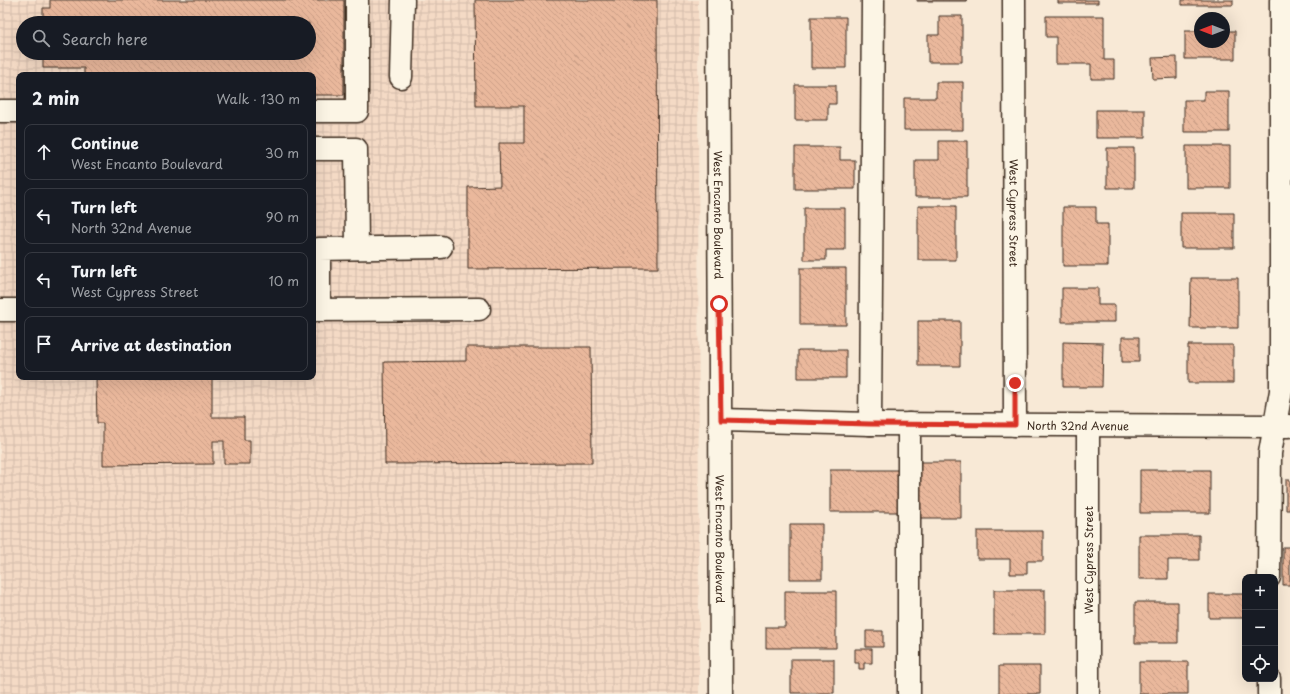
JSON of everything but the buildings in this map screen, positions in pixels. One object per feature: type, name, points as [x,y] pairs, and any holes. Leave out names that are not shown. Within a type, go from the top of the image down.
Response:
[{"type":"street","points":[[316,111],[357,111],[357,0]]},
{"type":"street","points":[[401,77],[403,0]]},
{"type":"street","name":"West Encanto Boulevard","points":[[718,0],[721,694]]},
{"type":"street","points":[[870,424],[874,0]]},
{"type":"street","name":"West Cypress Street","points":[[1014,0],[1015,425]]},
{"type":"street","points":[[1269,574],[1270,453],[1282,426],[1281,0]]},
{"type":"street","points":[[0,111],[16,111]]},
{"type":"street","points":[[316,149],[356,149],[357,248]]},
{"type":"street","points":[[442,247],[319,249],[316,310],[479,309]]},
{"type":"street","points":[[0,310],[16,310]]},
{"type":"street","name":"North 32nd Avenue","points":[[721,420],[870,424],[1282,426]]},
{"type":"street","points":[[909,424],[909,694]]},
{"type":"street","name":"West Cypress Street","points":[[1088,426],[1088,694]]},
{"type":"street","points":[[1269,682],[1269,694]]},
{"type":"shaded area","points":[[0,0],[698,0],[699,694],[0,694]]},
{"type":"route","points":[[719,304],[721,420],[870,424],[1015,425],[1015,383]]}]
